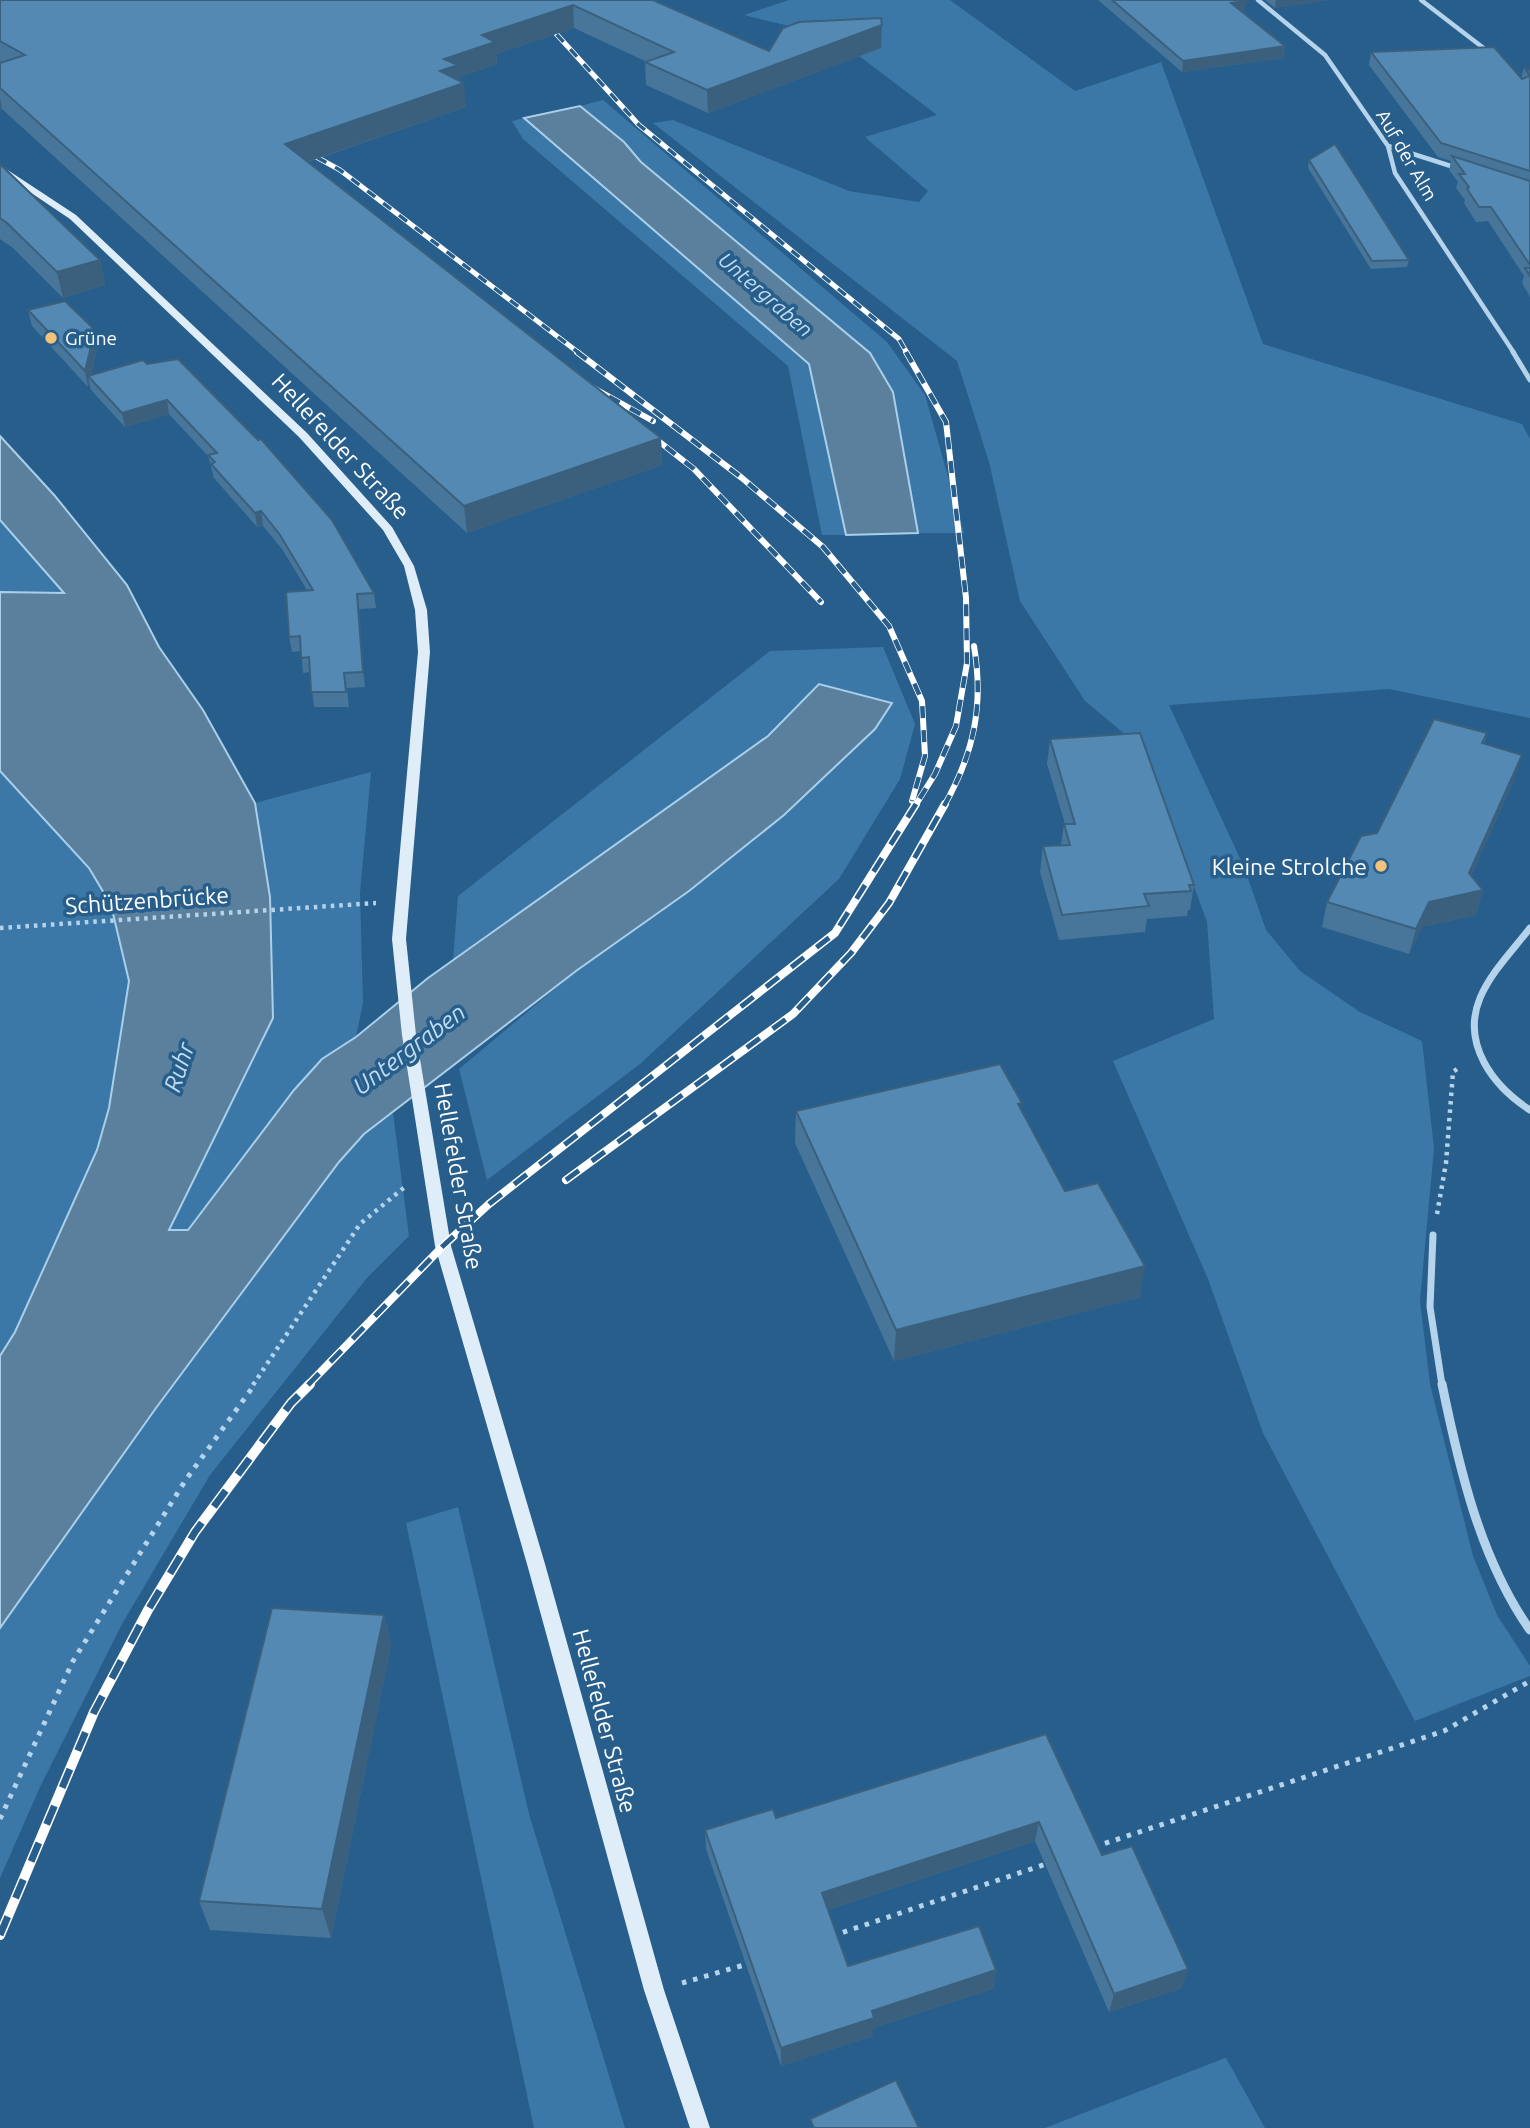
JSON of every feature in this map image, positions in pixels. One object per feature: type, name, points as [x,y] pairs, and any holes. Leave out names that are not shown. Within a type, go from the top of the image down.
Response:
[{"type":"street","name":"Auf der Alm","points":[[1258,0],[1325,55],[1388,146],[1395,173],[1489,311],[1530,380]]},
{"type":"street","points":[[1421,0],[1497,61]]},
{"type":"street","points":[[1388,146],[1465,170]]},
{"type":"street","name":"Hellefelder Straße","points":[[0,167],[73,218],[303,435],[388,529],[409,566],[421,610],[424,652],[400,939],[409,1035],[443,1246],[536,1564],[654,1990],[700,2128]]},
{"type":"street","points":[[1530,928],[1480,998],[1473,1021],[1478,1052],[1500,1086],[1530,1110]]},
{"type":"street","points":[[1433,1235],[1430,1307],[1440,1376],[1462,1482],[1513,1606],[1530,1630]]},
{"type":"path","name":"Schützenbrücke","points":[[0,928],[401,902]]},
{"type":"path","points":[[1433,1235],[1446,1163],[1453,1072],[1478,1052]]},
{"type":"path","points":[[0,1819],[73,1661],[185,1481],[286,1340],[360,1224],[430,1165]]},
{"type":"path","points":[[1085,1850],[1444,1731],[1530,1681]]},
{"type":"path","points":[[823,1939],[1059,1859]]},
{"type":"path","points":[[654,1990],[758,1961]]},
{"type":"shaded area","points":[[789,0],[950,0],[1075,91],[1161,62],[1263,344],[1522,424],[1530,439],[1530,718],[1389,689],[1169,705],[1244,867],[1266,930],[1300,971],[1360,1012],[1422,1041],[1434,1148],[1420,1301],[1430,1384],[1473,1556],[1497,1615],[1530,1666],[1530,1676],[1415,1721],[1263,1433],[1208,1279],[1113,1061],[1214,1019],[1207,922],[1144,750],[1085,701],[1020,601],[989,462],[957,361],[653,123],[673,120],[849,191],[919,202],[928,191],[865,137],[937,115],[834,37],[744,15]]},
{"type":"shaded area","points":[[603,100],[887,342],[925,395],[964,533],[918,533],[893,392],[641,161],[624,142],[580,106]]},
{"type":"shaded area","points":[[524,118],[809,364],[846,535],[822,535],[788,366],[523,139],[512,121]]},
{"type":"shaded area","points":[[0,520],[65,593],[0,592]]},
{"type":"shaded area","points":[[883,647],[915,724],[900,779],[839,879],[640,1064],[487,1180],[459,1069],[576,971],[689,891],[784,815],[875,729],[819,684],[768,736],[453,960],[458,896],[770,651]]},
{"type":"shaded area","points":[[0,771],[89,868],[111,905],[129,981],[109,1108],[97,1150],[15,1332],[0,1356]]},
{"type":"shaded area","points":[[371,772],[360,893],[363,1003],[356,1037],[322,1059],[294,1090],[188,1230],[168,1230],[273,1018],[270,897],[255,803]]},
{"type":"shaded area","points":[[393,1113],[409,1236],[367,1278],[210,1475],[122,1624],[40,1787],[0,1878],[0,1628],[156,1408],[339,1162],[364,1134]]},
{"type":"shaded area","points":[[458,1507],[529,1814],[625,2128],[534,2128],[406,1523]]},
{"type":"shaded area","points":[[1225,2058],[1265,2128],[1045,2128]]},
{"type":"water","name":"Untergraben","points":[[580,106],[624,142],[641,162],[870,353],[893,392],[918,533],[846,535],[809,364],[524,118]]},
{"type":"water","points":[[0,436],[55,496],[127,585],[159,647],[203,710],[255,803],[270,897],[273,1018],[169,1230],[188,1230],[294,1090],[322,1059],[356,1037],[428,978],[768,736],[819,684],[892,703],[875,729],[784,815],[689,891],[576,971],[364,1134],[339,1162],[156,1408],[0,1628],[0,1356],[15,1332],[97,1150],[109,1108],[129,981],[111,905],[89,868],[0,771],[0,592],[64,593],[0,520]]},
{"type":"building","points":[[0,0],[653,0],[769,51],[783,28],[799,22],[881,18],[882,25],[707,90],[645,62],[674,52],[573,5],[482,35],[495,42],[444,59],[458,65],[440,71],[464,83],[285,144],[661,438],[464,506],[0,88],[0,63],[25,55],[0,41]]},
{"type":"building","points":[[1112,0],[1245,0],[1231,3],[1285,46],[1183,61]]},
{"type":"building","points":[[1494,47],[1522,79],[1530,76],[1530,171],[1441,143],[1371,52]]},
{"type":"building","points":[[1335,144],[1409,260],[1372,261],[1309,160]]},
{"type":"building","points":[[1452,156],[1530,181],[1530,265],[1491,207],[1479,207],[1459,174],[1465,174]]},
{"type":"building","points":[[0,164],[100,260],[57,272],[0,218]]},
{"type":"building","points":[[65,301],[95,330],[85,371],[28,310]]},
{"type":"building","points":[[178,359],[258,440],[261,439],[332,520],[374,593],[357,594],[363,672],[344,673],[346,692],[311,692],[309,657],[301,658],[300,636],[289,637],[286,592],[313,590],[280,535],[261,511],[255,513],[211,464],[215,462],[208,455],[217,453],[167,400],[122,413],[88,376],[143,360],[147,364]]},
{"type":"building","points":[[1434,719],[1487,733],[1482,743],[1522,755],[1469,873],[1483,890],[1429,902],[1416,929],[1327,902],[1361,836],[1377,833]]},
{"type":"building","points":[[1140,733],[1194,885],[1189,885],[1191,891],[1144,894],[1149,906],[1062,915],[1043,846],[1070,845],[1064,824],[1075,824],[1050,739]]},
{"type":"building","points":[[1000,1064],[1022,1103],[1018,1104],[1065,1191],[1098,1183],[1145,1266],[896,1330],[796,1111]]},
{"type":"building","points":[[272,1608],[384,1615],[322,1909],[199,1901]]},
{"type":"building","points":[[1046,1734],[1102,1855],[1132,1846],[1188,1969],[1114,1994],[1039,1822],[822,1893],[848,1966],[979,1926],[996,1970],[872,2011],[874,2018],[781,2048],[705,1830],[773,1809],[776,1818]]},
{"type":"building","points":[[896,2080],[919,2128],[814,2128],[810,2119]]},
{"type":"railway","points":[[508,0],[550,27],[639,125],[899,339],[907,353]]},
{"type":"railway","points":[[300,148],[340,170],[579,353]]},
{"type":"railway","points":[[577,352],[742,478],[823,547],[889,626],[922,701],[925,756],[912,801]]},
{"type":"railway","points":[[906,352],[946,422],[966,598],[967,663],[956,726],[935,774],[915,806]]},
{"type":"railway","points":[[588,385],[653,421]]},
{"type":"railway","points":[[647,432],[694,469],[821,602]]},
{"type":"railway","points":[[945,804],[963,767],[974,729],[978,689],[974,646]]},
{"type":"railway","points":[[308,1385],[443,1246],[489,1204],[835,933],[916,804]]},
{"type":"railway","points":[[566,1180],[793,1014],[851,953],[889,903],[945,804]]},
{"type":"railway","points":[[0,1935],[94,1712],[148,1610],[195,1532],[291,1403],[310,1384]]},
{"type":"place","name":"Grüne","points":[[51,338]]},
{"type":"place","name":"Kleine Strolche","points":[[1381,866]]},
{"type":"water label","name":"Ruhr","points":[[179,1067]]}]
